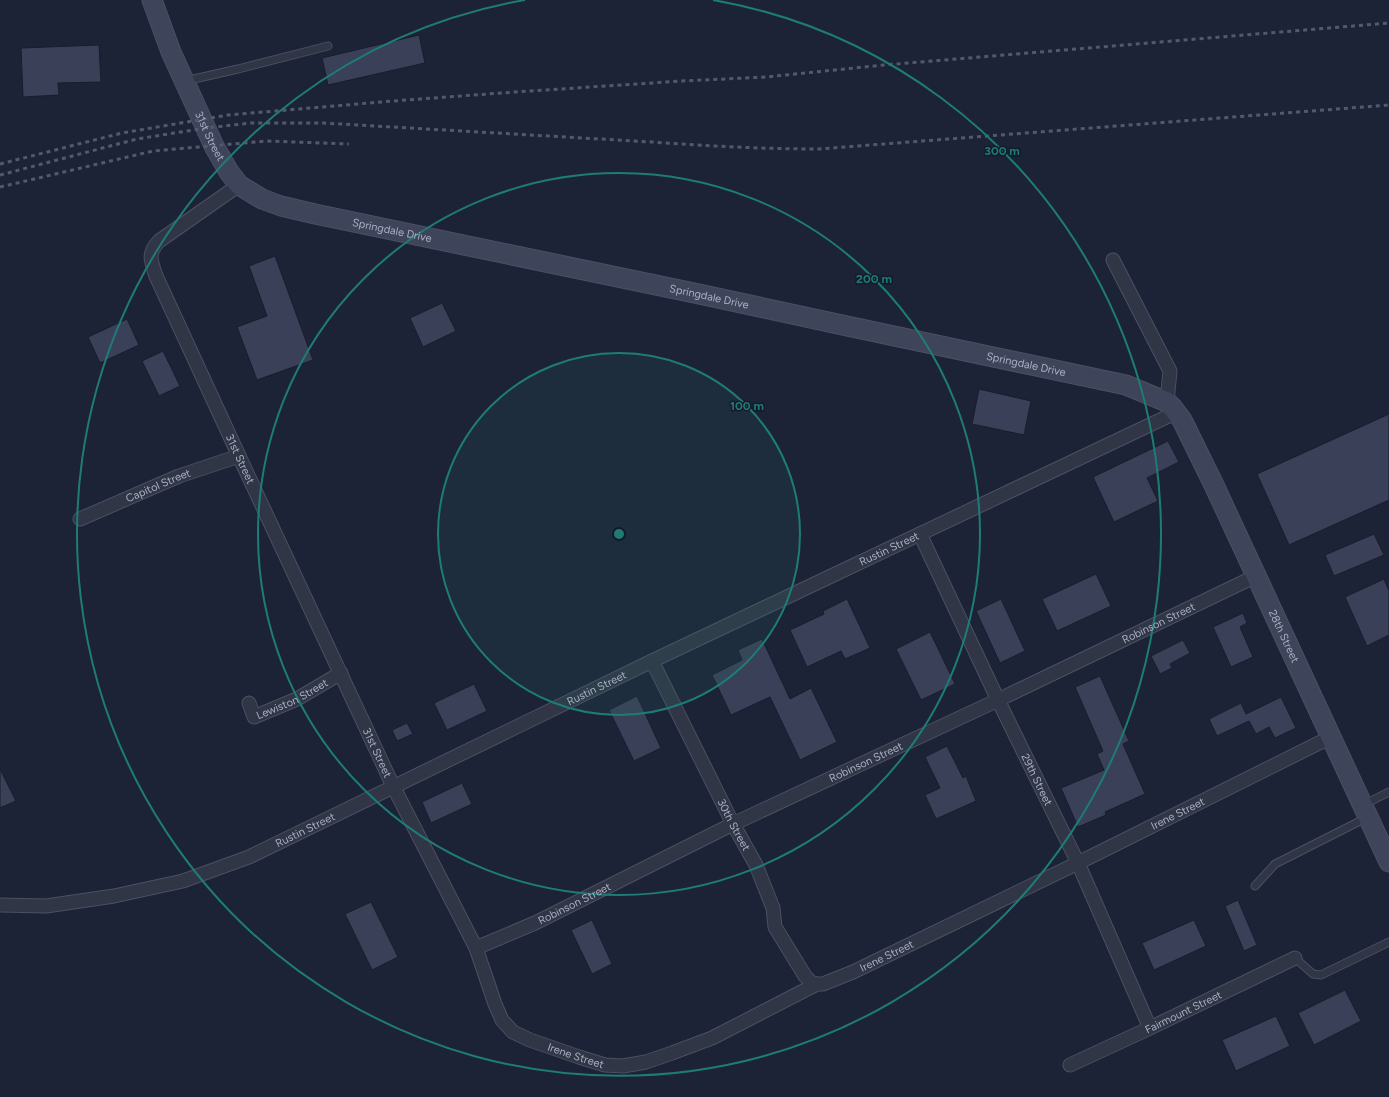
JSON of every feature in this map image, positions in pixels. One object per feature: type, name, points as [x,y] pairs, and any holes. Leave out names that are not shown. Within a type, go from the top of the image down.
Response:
[{"type":"street","name":"31st Street","points":[[152,0],[159,23],[214,146],[229,172],[239,185],[159,241],[152,248],[150,259],[156,276],[238,456],[394,786],[476,948]]},
{"type":"street","name":"Springdale Drive","points":[[239,185],[262,199],[281,206],[315,214],[1126,385],[1172,407]]},
{"type":"street","points":[[1113,260],[1170,371],[1172,407]]},
{"type":"street","name":"Rustin Street","points":[[0,904],[46,906],[114,896],[183,881],[249,857],[652,661],[920,534],[1172,407]]},
{"type":"street","name":"28th Street","points":[[1172,407],[1182,420],[1210,476],[1389,862]]},
{"type":"street","name":"Capitol Street","points":[[80,518],[179,476],[238,456]]},
{"type":"street","name":"29th Street","points":[[920,534],[998,700],[1078,863],[1150,1028]]},
{"type":"street","name":"Robinson Street","points":[[476,948],[535,923],[733,824],[998,700],[1256,576]]},
{"type":"street","name":"30th Street","points":[[652,661],[733,824],[756,865],[773,908],[775,927],[804,976],[812,983],[817,984]]},
{"type":"street","name":"Lewiston Street","points":[[249,703],[254,717],[297,699],[341,673]]},
{"type":"street","name":"Irene Street","points":[[476,948],[502,1020],[513,1032],[530,1040],[605,1065],[628,1065],[646,1062],[672,1054],[712,1038],[817,984],[824,984],[853,972],[1331,738]]},
{"type":"street","name":"Fairmount Street","points":[[1070,1065],[1295,958]]},
{"type":"lane","points":[[184,81],[238,70],[328,46]]},
{"type":"lane","points":[[1255,886],[1275,864],[1365,811],[1389,792]]},
{"type":"lane","points":[[1295,958],[1314,974],[1321,975],[1389,942]]},
{"type":"building","points":[[419,35],[425,63],[328,85],[322,58]]},
{"type":"building","points":[[99,45],[101,82],[58,83],[59,95],[23,97],[21,48]]},
{"type":"building","points":[[275,256],[313,360],[257,380],[237,327],[267,316],[249,266]]},
{"type":"building","points":[[442,303],[456,331],[423,347],[410,318]]},
{"type":"building","points":[[127,319],[139,345],[100,363],[88,337]]},
{"type":"building","points":[[163,351],[180,386],[159,396],[142,361]]},
{"type":"building","points":[[979,389],[1031,401],[1024,435],[972,424]]},
{"type":"building","points":[[1389,414],[1389,500],[1289,545],[1257,474]]},
{"type":"building","points":[[1168,441],[1179,462],[1147,478],[1158,501],[1114,522],[1093,477]]},
{"type":"building","points":[[1374,534],[1384,555],[1334,576],[1325,555]]},
{"type":"building","points":[[1096,574],[1111,606],[1057,631],[1042,599]]},
{"type":"building","points":[[1384,579],[1389,591],[1389,635],[1367,646],[1345,597]]},
{"type":"building","points":[[847,599],[870,648],[845,659],[841,651],[807,667],[790,630],[824,614],[823,611]]},
{"type":"building","points":[[1001,599],[1025,651],[1000,663],[976,611]]},
{"type":"building","points":[[1243,613],[1247,623],[1240,627],[1253,657],[1231,667],[1213,627]]},
{"type":"building","points":[[930,632],[955,684],[921,700],[896,649]]},
{"type":"building","points":[[762,639],[790,699],[811,688],[837,742],[800,760],[770,697],[731,715],[712,675],[742,660],[738,650]]},
{"type":"building","points":[[1183,640],[1190,653],[1170,664],[1172,668],[1160,674],[1151,656]]},
{"type":"building","points":[[1100,676],[1129,741],[1123,744],[1145,794],[1105,812],[1106,815],[1078,827],[1061,788],[1104,770],[1097,754],[1103,751],[1075,687]]},
{"type":"building","points":[[474,684],[487,711],[447,730],[434,703]]},
{"type":"building","points":[[637,696],[661,748],[634,761],[609,710]]},
{"type":"building","points":[[1281,697],[1296,728],[1275,738],[1269,727],[1256,734],[1249,721],[1217,736],[1209,719],[1241,703],[1246,714]]},
{"type":"building","points":[[407,723],[413,734],[397,741],[392,730]]},
{"type":"building","points":[[947,746],[963,778],[966,776],[976,801],[936,819],[925,795],[940,788],[925,757]]},
{"type":"building","points":[[0,769],[16,801],[0,808]]},
{"type":"building","points":[[462,783],[472,804],[431,823],[422,802]]},
{"type":"building","points":[[1238,900],[1257,945],[1244,951],[1225,906]]},
{"type":"building","points":[[371,902],[398,957],[372,970],[345,914]]},
{"type":"building","points":[[592,920],[612,964],[592,974],[571,930]]},
{"type":"building","points":[[1194,920],[1206,946],[1154,970],[1142,943]]},
{"type":"building","points":[[1345,990],[1361,1021],[1314,1045],[1298,1013]]},
{"type":"building","points":[[1276,1016],[1290,1046],[1236,1071],[1222,1040]]},
{"type":"railway","points":[[0,164],[122,133],[228,115],[515,92],[766,77],[884,65],[1389,23]]},
{"type":"railway","points":[[0,175],[137,139],[206,128],[251,123],[323,123],[715,146],[819,149],[1389,105]]},
{"type":"railway","points":[[0,187],[153,151],[267,141],[349,144]]}]
